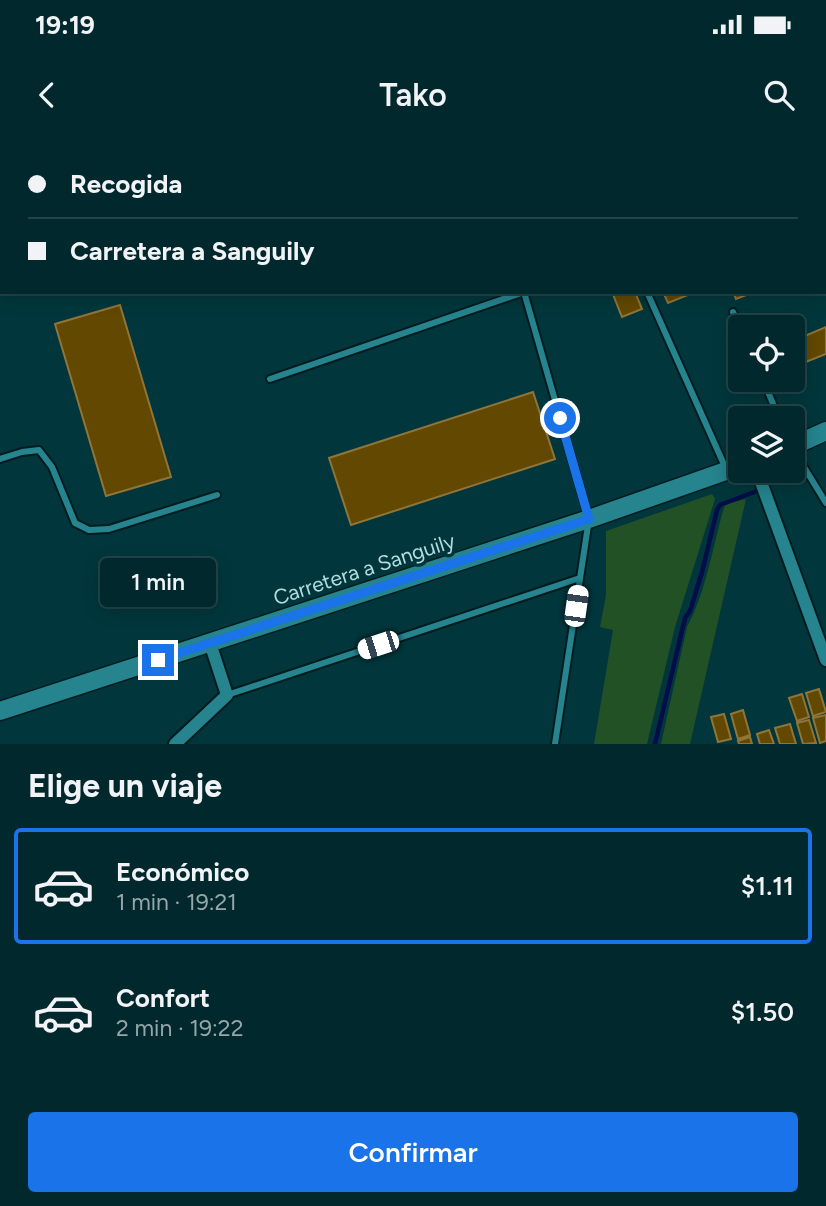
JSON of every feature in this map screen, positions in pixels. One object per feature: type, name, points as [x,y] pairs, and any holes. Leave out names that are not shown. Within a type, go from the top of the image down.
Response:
[{"type":"street","points":[[805,441],[826,431]]},
{"type":"street","name":"Carretera a Sanguily","points":[[0,711],[589,519],[728,471]]},
{"type":"street","points":[[761,483],[826,660]]},
{"type":"street","points":[[176,744],[227,695],[210,643]]},
{"type":"lane","points":[[270,379],[518,294]]},
{"type":"lane","points":[[525,294],[589,519],[555,744]]},
{"type":"lane","points":[[648,294],[728,459]]},
{"type":"lane","points":[[0,459],[39,450],[52,467],[75,523],[89,530],[108,529],[217,495]]},
{"type":"lane","points":[[805,467],[826,503]]},
{"type":"lane","points":[[227,695],[580,578]]},
{"type":"green space","points":[[712,494],[715,499],[675,627],[647,744],[594,744],[613,630],[600,627],[606,595],[606,531]]},
{"type":"green space","points":[[746,499],[690,744],[661,744],[687,627],[705,582],[725,504]]},
{"type":"building","points":[[613,294],[636,294],[642,309],[622,317]]},
{"type":"building","points":[[664,294],[690,294],[668,303]]},
{"type":"building","points":[[734,294],[749,294],[736,299]]},
{"type":"building","points":[[120,305],[171,477],[106,496],[55,324]]},
{"type":"building","points":[[826,327],[826,354],[805,362],[805,336]]},
{"type":"building","points":[[533,392],[555,459],[351,525],[329,458]]},
{"type":"building","points":[[819,689],[826,712],[813,716],[806,693]]},
{"type":"building","points":[[802,694],[809,717],[797,721],[789,698]]},
{"type":"building","points":[[743,710],[750,735],[738,739],[731,714]]},
{"type":"building","points":[[724,714],[731,739],[718,742],[711,717]]},
{"type":"building","points":[[826,715],[826,741],[820,743],[813,718]]},
{"type":"building","points":[[809,720],[816,743],[803,744],[797,723]]},
{"type":"building","points":[[790,724],[796,744],[780,744],[775,728]]},
{"type":"building","points":[[769,730],[774,744],[760,744],[757,734]]},
{"type":"building","points":[[750,737],[752,744],[739,744],[738,741]]},
{"type":"waterway","points":[[655,744],[685,618],[690,611],[702,572],[717,510],[720,505],[762,489]]},
{"type":"route","points":[[158,660],[589,519],[560,418]]}]
